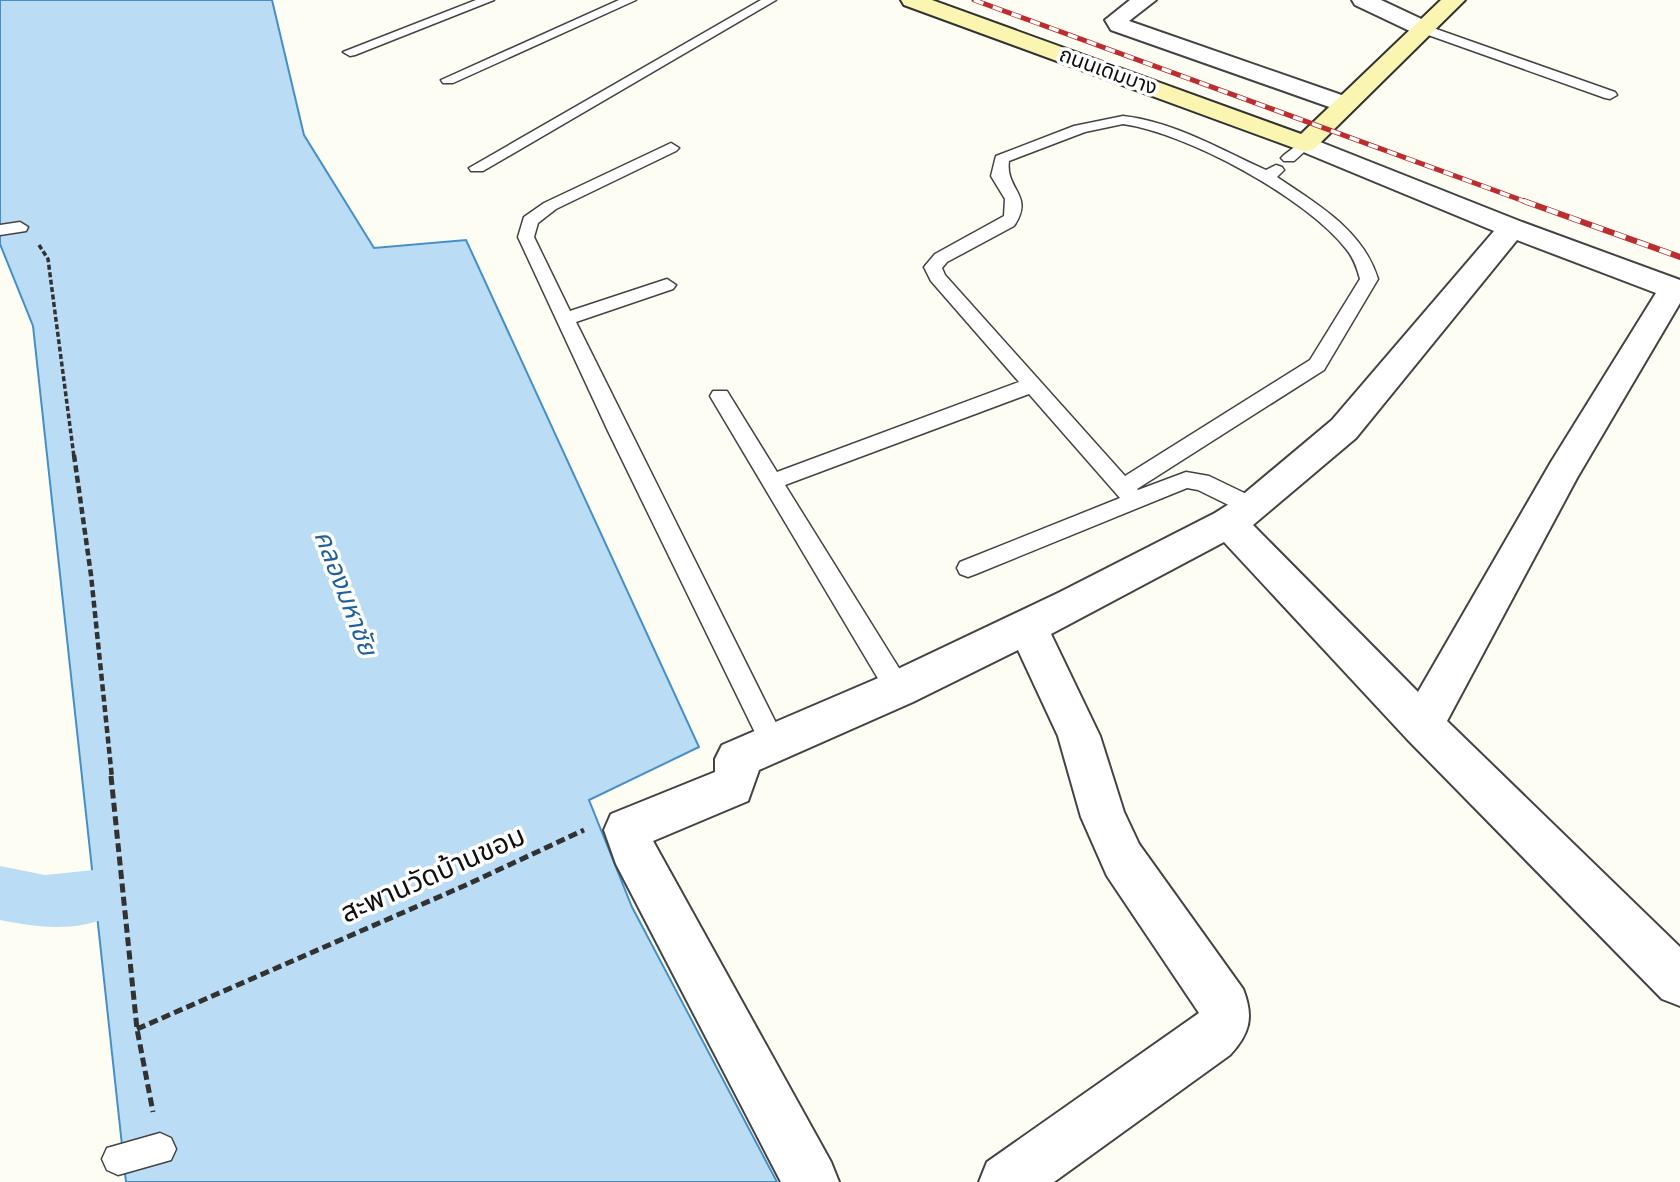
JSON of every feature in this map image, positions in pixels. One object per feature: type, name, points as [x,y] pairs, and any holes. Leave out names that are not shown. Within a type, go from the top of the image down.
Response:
[{"type":"street","name":"ถนนเดิมบาง","points":[[912,0],[1284,162]]},
{"type":"street","points":[[1144,0],[1116,20],[1119,25],[1344,104]]},
{"type":"street","points":[[1363,0],[1422,28]]},
{"type":"street","points":[[1422,725],[1563,471],[1676,290],[1512,228],[1284,162],[1454,0]]},
{"type":"street","points":[[811,1182],[627,837],[627,830],[733,786],[737,775],[737,759],[898,689],[1027,626],[1241,515],[1344,429],[1512,228]]},
{"type":"street","points":[[1241,515],[1422,725],[1680,981]]},
{"type":"street","points":[[1007,1182],[1212,1037],[1225,1023],[1225,1007],[1123,860],[1103,817],[1079,736],[1027,626]]},
{"type":"lane","points":[[350,52],[488,0]]},
{"type":"lane","points":[[448,80],[630,0]]},
{"type":"lane","points":[[477,167],[770,0]]},
{"type":"lane","points":[[1422,28],[1610,95]]},
{"type":"lane","points":[[968,568],[1129,494],[1317,365],[1369,279],[1368,268],[1349,241],[1327,219],[1284,162],[1126,120],[1112,120],[1023,148],[1001,159],[999,176],[1016,203],[1014,215],[1008,222],[941,258],[933,267],[937,277],[1129,494]]},
{"type":"lane","points":[[671,148],[550,206],[530,221],[526,237],[618,431],[773,743]]},
{"type":"lane","points":[[0,230],[20,227]]},
{"type":"lane","points":[[566,319],[667,285]]},
{"type":"lane","points":[[772,482],[1032,385]]},
{"type":"lane","points":[[720,396],[898,689]]},
{"type":"lane","points":[[1129,494],[1186,480],[1202,482],[1241,515]]},
{"type":"lane","points":[[118,1159],[160,1149]]},
{"type":"path","points":[[20,227],[48,259],[91,575],[136,1029],[160,1149]]},
{"type":"path","name":"สะพานวัดบ้านขอม","points":[[136,1029],[453,891],[587,829]]},
{"type":"water","name":"คลองมหาชัย","points":[[0,0],[272,0],[304,135],[374,248],[466,240],[699,747],[589,800],[632,907],[777,1182],[126,1182],[33,326],[0,244]]},
{"type":"waterway","points":[[0,893],[45,902],[94,897]]},
{"type":"railway","points":[[974,0],[1529,203]]},
{"type":"railway","points":[[1524,201],[1680,257]]}]
